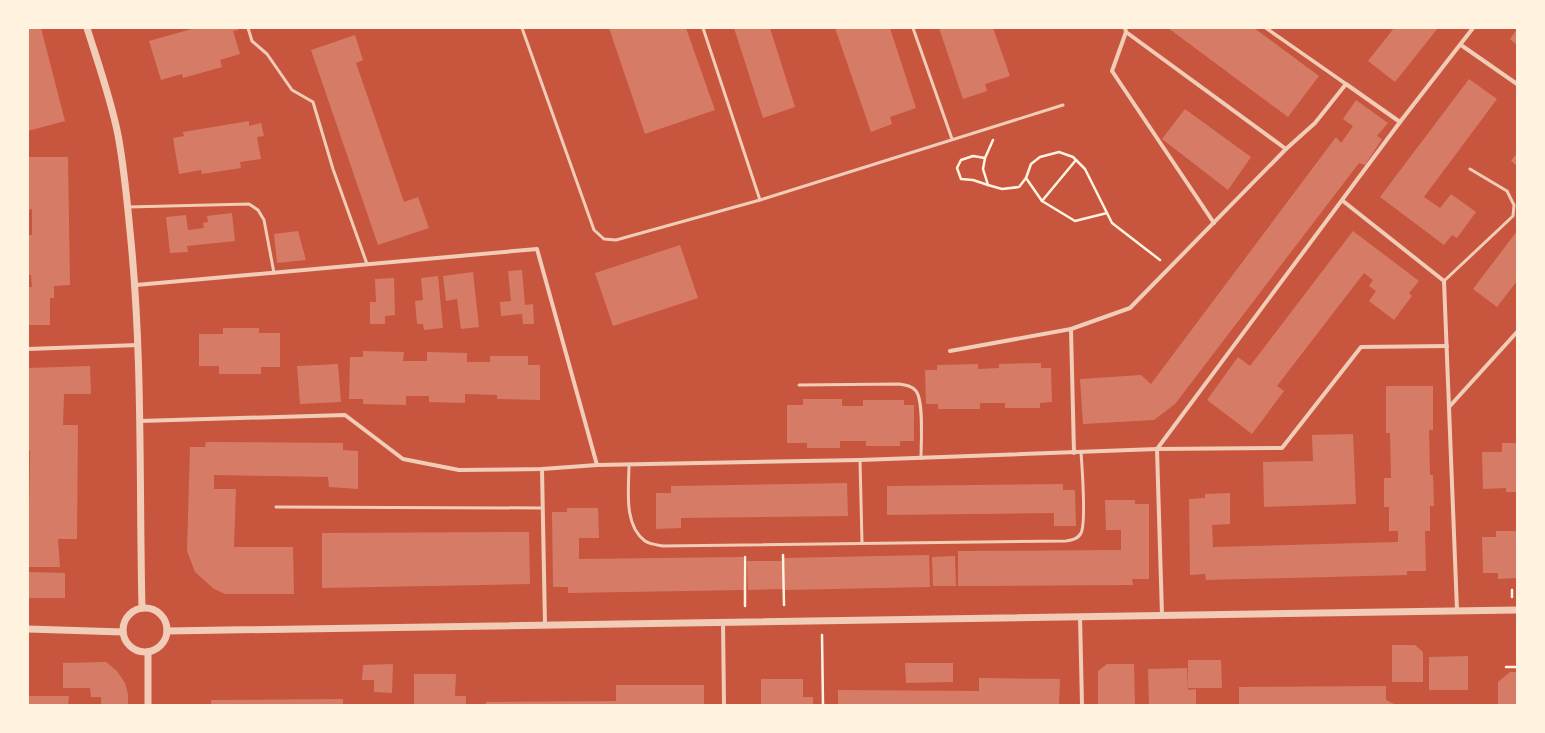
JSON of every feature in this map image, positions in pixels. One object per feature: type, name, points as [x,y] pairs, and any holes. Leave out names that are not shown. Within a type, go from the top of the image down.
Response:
[{"type":"street","points":[[87,28],[109,98],[118,134],[126,181],[136,285],[140,421],[142,608]]},
{"type":"street","points":[[1266,28],[1400,122]]},
{"type":"street","points":[[1162,615],[1158,449],[1400,122],[1473,28]]},
{"type":"street","points":[[1214,223],[1112,71],[1125,30],[1286,149]]},
{"type":"street","points":[[1461,45],[1517,84]]},
{"type":"street","points":[[950,351],[1071,329],[1130,308],[1286,149],[1315,123],[1346,84]]},
{"type":"street","points":[[1343,201],[1444,281],[1457,610]]},
{"type":"street","points":[[136,285],[537,249],[597,465]]},
{"type":"street","points":[[1071,329],[1074,453]]},
{"type":"street","points":[[1449,407],[1517,332]]},
{"type":"street","points":[[28,349],[138,345]]},
{"type":"street","points":[[140,421],[345,415],[403,459],[459,470],[542,469],[629,464],[860,460],[1158,449],[1282,448],[1361,348],[1447,346]]},
{"type":"street","points":[[542,469],[545,625]]},
{"type":"street","points":[[142,608],[150,608],[162,616],[166,623],[167,631],[166,637],[159,647],[154,651],[148,652],[134,650],[124,639],[123,632],[126,619],[130,614],[142,608]]},
{"type":"street","points":[[167,631],[1517,610]]},
{"type":"street","points":[[1080,616],[1082,705]]},
{"type":"street","points":[[723,622],[724,705]]},
{"type":"street","points":[[28,629],[123,632]]},
{"type":"street","points":[[148,652],[148,705]]},
{"type":"lane","points":[[248,28],[252,41],[267,54],[292,90],[313,102],[333,169],[368,264]]},
{"type":"lane","points":[[522,28],[594,230],[604,239],[616,240],[760,200],[1063,105]]},
{"type":"lane","points":[[703,28],[760,200]]},
{"type":"lane","points":[[913,28],[952,139]]},
{"type":"lane","points":[[1444,281],[1513,216],[1514,205],[1507,192],[1470,169]]},
{"type":"lane","points":[[128,207],[250,204],[258,210],[264,220],[274,273]]},
{"type":"lane","points":[[799,385],[900,384],[910,386],[917,392],[921,403],[921,458]]},
{"type":"lane","points":[[629,464],[630,513],[634,529],[646,542],[663,546],[1066,542],[1075,539],[1082,533],[1084,521],[1081,452]]},
{"type":"lane","points":[[860,460],[862,543]]},
{"type":"lane","points":[[276,507],[542,508]]},
{"type":"path","points":[[988,185],[983,169],[985,158],[999,124]]},
{"type":"path","points":[[985,158],[973,156],[962,160],[957,168],[962,179],[973,180],[1002,189],[1019,187],[1026,178],[1031,164],[1040,157],[1059,152],[1074,157],[1085,169],[1112,222],[1170,267]]},
{"type":"path","points":[[1042,201],[1076,160]]},
{"type":"path","points":[[1026,178],[1042,201],[1075,221],[1107,213]]},
{"type":"path","points":[[744,545],[745,606]]},
{"type":"path","points":[[782,545],[784,605]]},
{"type":"path","points":[[822,620],[823,705]]},
{"type":"path","points":[[1506,667],[1517,667]]},
{"type":"building","points":[[28,28],[41,28],[65,121],[28,131]]},
{"type":"building","points":[[195,28],[238,28],[238,30],[233,31],[240,54],[220,60],[222,67],[183,78],[182,74],[161,80],[149,41]]},
{"type":"building","points":[[609,28],[686,28],[715,110],[645,134]]},
{"type":"building","points":[[734,28],[770,28],[795,107],[763,118]]},
{"type":"building","points":[[835,28],[890,28],[916,108],[890,117],[892,124],[871,132]]},
{"type":"building","points":[[939,28],[993,28],[1010,76],[985,84],[987,91],[963,99]]},
{"type":"building","points":[[1168,28],[1254,28],[1319,76],[1288,117]]},
{"type":"building","points":[[1394,28],[1438,28],[1395,82],[1368,61]]},
{"type":"building","points":[[1517,29],[1517,45],[1510,39]]},
{"type":"building","points":[[355,35],[363,60],[356,63],[404,202],[418,197],[429,228],[378,245],[311,50]]},
{"type":"building","points":[[1469,79],[1497,99],[1424,197],[1440,208],[1451,194],[1476,212],[1457,238],[1452,235],[1444,245],[1380,197]]},
{"type":"building","points":[[1356,100],[1388,123],[1377,136],[1382,139],[1365,165],[1359,163],[1175,404],[1154,420],[1083,424],[1080,379],[1141,375],[1151,384],[1336,137],[1341,143],[1353,126],[1343,119]]},
{"type":"building","points":[[1185,109],[1251,157],[1228,190],[1162,139]]},
{"type":"building","points":[[249,121],[249,126],[261,123],[264,136],[257,137],[261,159],[240,162],[241,168],[202,174],[201,170],[179,174],[173,138],[184,136],[183,132]]},
{"type":"building","points":[[1517,153],[1517,166],[1511,161]]},
{"type":"building","points":[[28,157],[68,157],[70,285],[54,286],[54,298],[50,298],[50,325],[28,325],[28,287],[32,287],[31,275],[28,275],[28,235],[32,235],[32,209],[28,210]]},
{"type":"building","points":[[232,213],[235,241],[187,246],[188,252],[170,253],[166,217],[186,215],[188,230],[204,228],[203,223],[208,222],[207,216]]},
{"type":"building","points":[[298,231],[306,260],[277,263],[274,234]]},
{"type":"building","points":[[1353,231],[1419,281],[1409,293],[1412,296],[1394,320],[1369,301],[1376,291],[1369,286],[1373,280],[1364,273],[1277,386],[1284,391],[1252,434],[1207,400],[1238,357],[1250,366]]},
{"type":"building","points":[[1517,231],[1517,281],[1497,307],[1473,289]]},
{"type":"building","points":[[680,245],[698,298],[613,326],[595,273]]},
{"type":"building","points":[[522,270],[525,305],[533,304],[534,324],[523,324],[522,314],[501,316],[500,302],[511,301],[508,271]]},
{"type":"building","points":[[473,272],[479,327],[461,329],[457,299],[446,301],[443,276]]},
{"type":"building","points":[[438,276],[443,328],[424,330],[423,324],[417,324],[415,301],[423,300],[421,278]]},
{"type":"building","points":[[394,278],[395,315],[385,316],[385,324],[370,324],[370,302],[376,302],[375,279]]},
{"type":"building","points":[[223,328],[259,328],[259,333],[280,333],[280,367],[261,367],[261,374],[219,374],[219,366],[199,366],[199,334],[223,334]]},
{"type":"building","points":[[363,351],[404,352],[403,361],[427,361],[427,352],[467,353],[467,362],[490,362],[490,356],[528,356],[528,365],[540,365],[540,400],[497,399],[497,395],[465,394],[465,403],[429,402],[429,396],[406,396],[406,405],[363,404],[363,399],[349,399],[350,357],[363,357]]},
{"type":"building","points":[[1041,363],[1041,368],[1051,368],[1052,402],[1040,403],[1040,408],[1005,408],[1005,403],[980,403],[980,409],[938,409],[938,404],[926,404],[925,370],[937,370],[937,365],[978,364],[978,369],[999,368],[999,364]]},
{"type":"building","points":[[338,364],[341,402],[300,404],[297,366]]},
{"type":"building","points":[[90,366],[91,394],[64,394],[63,425],[78,425],[77,539],[58,539],[60,567],[28,567],[30,451],[28,451],[28,368]]},
{"type":"building","points":[[1386,386],[1433,386],[1433,430],[1429,430],[1430,475],[1433,475],[1434,506],[1430,506],[1430,531],[1425,531],[1426,571],[1407,571],[1407,575],[1206,580],[1205,574],[1190,575],[1189,499],[1205,498],[1205,494],[1230,493],[1230,524],[1212,525],[1213,547],[1398,542],[1398,531],[1389,531],[1389,507],[1384,507],[1384,478],[1391,478],[1390,433],[1386,433]]},
{"type":"building","points":[[803,399],[842,399],[842,406],[863,406],[863,400],[904,400],[904,405],[914,405],[914,441],[900,441],[900,446],[866,446],[866,441],[840,441],[840,448],[807,448],[807,443],[787,443],[787,405],[803,405]]},
{"type":"building","points":[[1353,434],[1356,504],[1264,507],[1263,462],[1313,461],[1312,435]]},
{"type":"building","points":[[206,442],[343,443],[343,450],[358,451],[358,489],[329,487],[328,477],[214,475],[214,489],[236,489],[234,547],[293,547],[294,594],[225,594],[214,589],[195,572],[187,551],[190,447],[205,447]]},
{"type":"building","points":[[1502,443],[1517,443],[1517,492],[1506,492],[1506,488],[1483,489],[1482,452],[1502,452]]},
{"type":"building","points":[[847,483],[848,516],[681,518],[681,528],[656,529],[656,493],[671,493],[671,486]]},
{"type":"building","points":[[1063,484],[1063,490],[1075,490],[1076,526],[1054,526],[1054,513],[887,515],[887,486]]},
{"type":"building","points":[[1105,500],[1135,500],[1135,504],[1149,504],[1149,579],[1132,579],[1133,585],[958,586],[958,551],[1121,550],[1121,530],[1106,530]]},
{"type":"building","points":[[567,508],[598,508],[599,538],[579,538],[579,559],[743,557],[744,590],[568,593],[568,587],[553,587],[552,512],[567,512]]},
{"type":"building","points":[[1496,531],[1517,531],[1517,578],[1498,579],[1498,573],[1483,573],[1482,537],[1496,537]]},
{"type":"building","points":[[529,532],[530,584],[322,588],[322,533]]},
{"type":"building","points":[[929,555],[930,587],[785,590],[784,558]]},
{"type":"building","points":[[955,556],[956,586],[933,586],[932,557]]},
{"type":"building","points":[[747,561],[782,561],[783,589],[748,590]]},
{"type":"building","points":[[28,572],[65,573],[65,598],[28,598]]},
{"type":"building","points":[[1392,645],[1415,645],[1423,652],[1423,682],[1392,682]]},
{"type":"building","points":[[1468,656],[1468,690],[1429,690],[1429,657]]},
{"type":"building","points":[[1188,660],[1221,660],[1222,688],[1188,688]]},
{"type":"building","points":[[106,662],[117,671],[125,683],[128,694],[128,705],[101,705],[101,697],[91,697],[90,688],[63,688],[63,663]]},
{"type":"building","points":[[905,663],[953,663],[953,682],[906,683]]},
{"type":"building","points":[[393,664],[392,693],[374,692],[374,680],[362,680],[363,665]]},
{"type":"building","points":[[1107,664],[1134,664],[1135,705],[1098,705],[1098,671]]},
{"type":"building","points":[[1187,668],[1188,690],[1196,689],[1196,705],[1149,705],[1148,669]]},
{"type":"building","points":[[1510,672],[1517,672],[1517,705],[1498,705],[1498,682]]},
{"type":"building","points":[[414,674],[456,674],[455,696],[466,696],[466,705],[414,705]]},
{"type":"building","points":[[979,678],[1060,679],[1059,705],[838,705],[838,690],[979,691]]},
{"type":"building","points":[[761,679],[803,679],[803,697],[813,697],[813,705],[761,705]]},
{"type":"building","points":[[616,685],[704,685],[704,705],[486,705],[486,702],[616,701]]},
{"type":"building","points":[[1386,686],[1386,700],[1396,705],[1239,705],[1239,687]]},
{"type":"building","points":[[28,696],[69,696],[68,705],[28,705]]},
{"type":"building","points":[[343,699],[343,705],[211,705],[211,700]]}]
